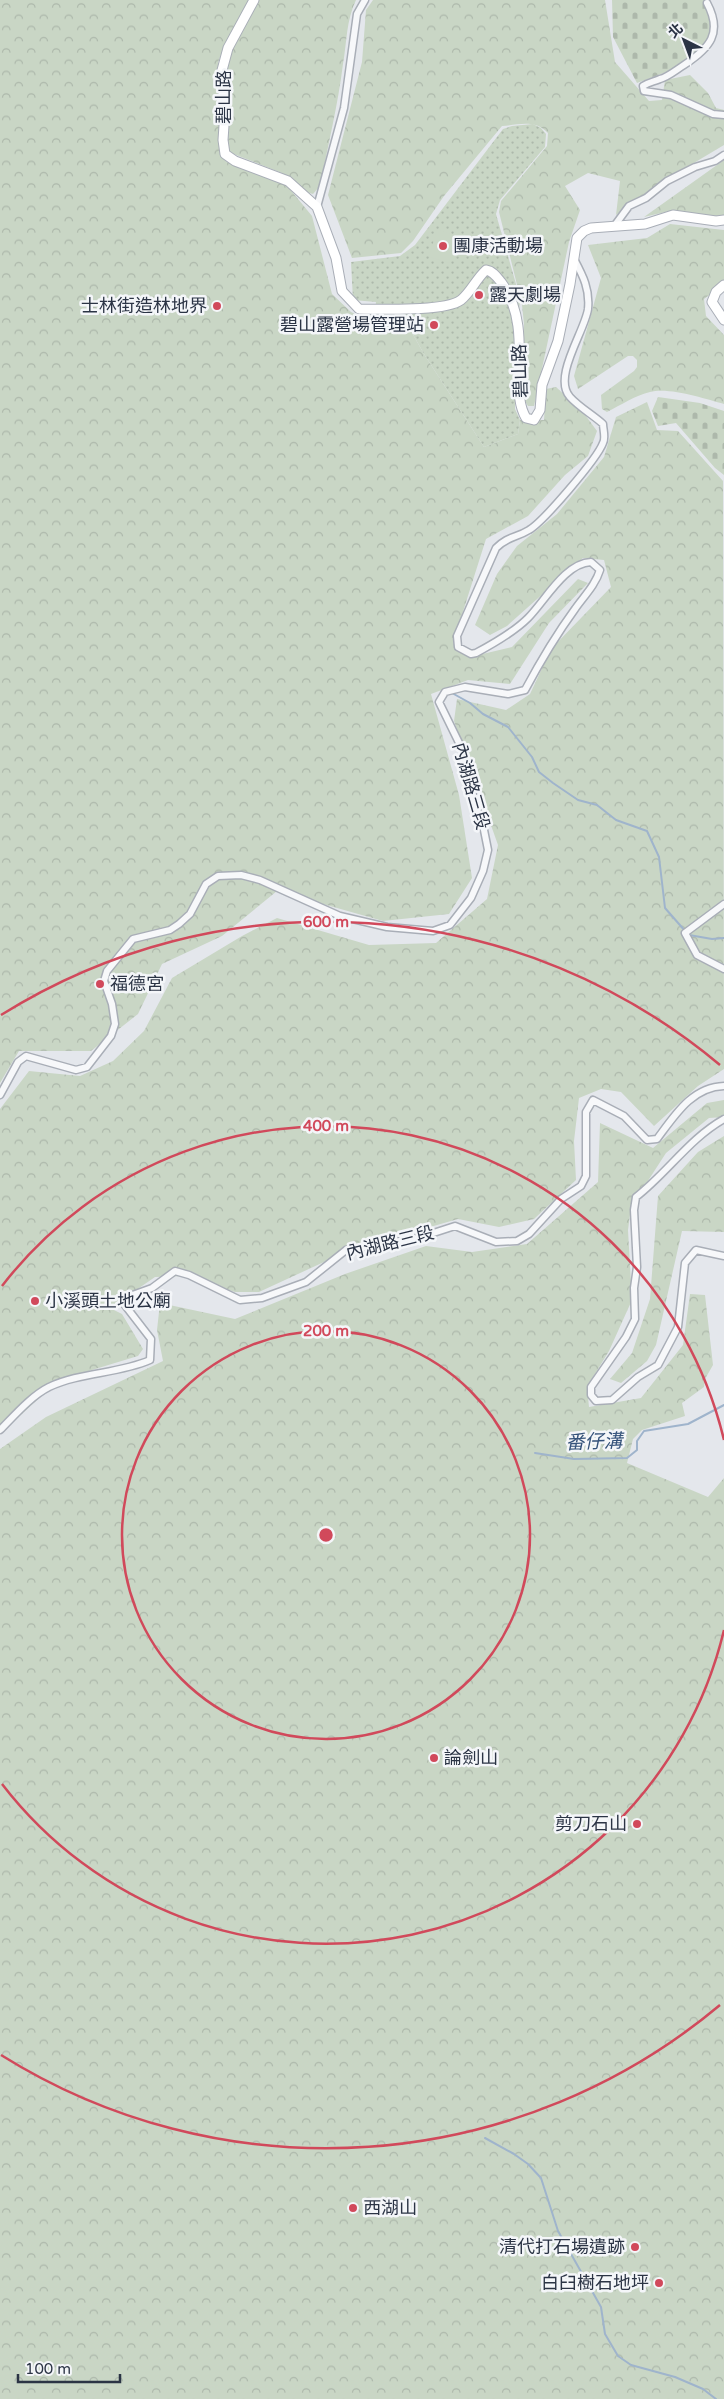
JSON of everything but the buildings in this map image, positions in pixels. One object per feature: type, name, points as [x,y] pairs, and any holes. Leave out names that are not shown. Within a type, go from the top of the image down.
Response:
[{"type":"street","name":"碧山路","points":[[254,0],[228,48],[221,74],[225,111],[225,154],[236,161],[288,181],[317,207],[336,258],[342,291],[359,309],[400,309],[449,305],[465,296],[486,270],[494,274],[512,300],[518,318],[518,393],[522,412],[526,418],[534,420],[540,410],[542,385],[558,341],[577,238],[584,231],[591,228],[646,224],[673,215],[716,221],[724,220]]},
{"type":"street","points":[[317,207],[344,108],[357,14],[365,0]]},
{"type":"street","points":[[707,3],[714,16],[714,33],[707,46],[700,54],[669,74],[643,86],[644,91],[671,95],[713,114],[724,116]]},
{"type":"street","points":[[615,226],[629,206],[646,198],[667,181],[715,161],[724,155]]},
{"type":"street","name":"內湖路三段","points":[[0,1094],[18,1062],[26,1056],[76,1070],[87,1066],[111,1036],[115,1024],[112,1004],[104,981],[107,971],[133,939],[175,928],[190,914],[206,884],[218,876],[241,875],[340,916],[401,928],[432,931],[441,929],[456,919],[471,898],[483,871],[488,850],[484,830],[474,800],[464,752],[439,702],[445,692],[465,687],[508,694],[525,690],[542,658],[574,610],[597,582],[600,570],[591,562],[582,563],[559,581],[527,620],[476,653],[471,654],[458,647],[457,636],[496,548],[505,538],[530,530],[558,502],[589,465],[604,441],[603,424],[570,396],[565,386],[568,363],[588,310],[587,282],[574,259]]},
{"type":"street","points":[[724,285],[716,292],[712,302],[724,320]]},
{"type":"street","points":[[724,904],[685,933],[697,955],[724,969]]},
{"type":"street","name":"內湖路三段","points":[[0,1430],[36,1396],[50,1387],[150,1360],[150,1338],[124,1304],[127,1297],[152,1288],[175,1271],[189,1275],[240,1300],[262,1298],[301,1284],[346,1250],[418,1238],[455,1226],[496,1242],[517,1241],[529,1234],[561,1199],[580,1186],[586,1176],[586,1112],[593,1100],[624,1116],[647,1140],[658,1139],[677,1112],[702,1090],[712,1086],[724,1086]]},
{"type":"street","points":[[724,1119],[710,1127],[656,1181],[636,1197],[634,1210],[637,1267],[634,1288],[634,1319],[626,1337],[591,1387],[591,1395],[596,1401],[612,1400],[638,1377],[658,1365],[678,1328],[685,1262],[690,1256],[696,1250],[724,1256]]},
{"type":"green space","points":[[0,0],[249,0],[223,48],[218,63],[218,80],[222,103],[220,152],[227,162],[277,180],[289,188],[312,216],[332,294],[351,312],[359,316],[374,315],[372,332],[411,331],[484,447],[518,434],[520,420],[544,420],[546,389],[556,387],[583,412],[597,431],[588,456],[565,475],[528,516],[486,539],[453,643],[470,657],[512,647],[578,579],[588,583],[549,623],[510,684],[468,680],[431,694],[459,795],[472,878],[449,914],[383,921],[277,891],[222,936],[162,964],[138,1014],[91,1051],[19,1051],[0,1083]]},
{"type":"green space","points":[[257,0],[356,0],[349,23],[338,95],[320,186],[313,194],[306,192],[282,173],[231,153],[227,149],[224,77],[228,56]]},
{"type":"green space","points":[[373,0],[605,0],[615,62],[649,101],[662,100],[665,80],[690,75],[708,93],[716,108],[724,110],[724,145],[662,182],[616,215],[620,181],[588,173],[565,186],[580,210],[569,242],[534,406],[528,406],[523,398],[524,324],[522,305],[499,212],[501,201],[547,146],[548,133],[532,124],[502,126],[444,196],[413,241],[401,253],[352,258],[328,195],[362,62],[366,10]]},
{"type":"green space","points":[[612,0],[706,0],[716,16],[713,33],[705,47],[685,65],[637,83],[613,37]]},
{"type":"green space","points":[[533,124],[541,128],[546,134],[545,147],[500,200],[496,214],[520,298],[515,384],[515,409],[520,420],[518,434],[484,447],[411,331],[372,332],[376,302],[353,300],[351,262],[400,256],[415,245],[503,129]]},
{"type":"green space","points":[[724,160],[724,216],[712,219],[674,210],[644,217]]},
{"type":"green space","points":[[670,224],[724,230],[724,284],[704,299],[706,316],[724,335],[724,404],[687,394],[658,391],[639,395],[607,412],[602,409],[601,395],[634,371],[637,367],[637,360],[633,356],[628,356],[578,389],[574,376],[601,278],[588,245],[647,238]]},
{"type":"green space","name":"團康活動場","points":[[437,229],[458,236],[450,263],[429,257]]},
{"type":"green space","points":[[658,397],[700,403],[724,411],[724,475],[715,468],[676,423],[658,426],[652,411]]},
{"type":"green space","points":[[647,402],[657,430],[678,431],[723,481],[724,1069],[698,1086],[654,1126],[621,1092],[601,1089],[579,1098],[574,1141],[576,1180],[534,1219],[499,1227],[458,1219],[350,1250],[259,1292],[235,1292],[187,1276],[155,1277],[110,1308],[122,1314],[143,1349],[138,1356],[59,1380],[0,1434],[0,1109],[29,1071],[80,1076],[113,1061],[144,1031],[172,978],[242,936],[277,918],[369,945],[436,943],[487,899],[498,845],[454,721],[457,699],[506,710],[530,694],[551,649],[611,587],[604,560],[583,558],[507,626],[490,635],[475,625],[497,574],[517,546],[557,514],[604,457],[616,417]]},
{"type":"green space","points":[[724,1100],[724,1117],[709,1118],[666,1153],[631,1207],[628,1230],[632,1300],[609,1351],[587,1387],[589,1407],[641,1398],[683,1345],[690,1294],[705,1295],[713,1365],[705,1379],[704,1387],[682,1403],[685,1416],[642,1430],[633,1439],[627,1463],[708,1497],[724,1478],[724,2399],[0,2399],[0,1449],[46,1417],[163,1361],[157,1330],[160,1303],[235,1319],[345,1274],[426,1246],[472,1252],[527,1244],[598,1182],[600,1123],[653,1148],[707,1103]]},
{"type":"green space","points":[[724,1136],[724,1232],[682,1231],[656,1345],[647,1361],[621,1383],[610,1379],[632,1353],[650,1299],[658,1196],[698,1152]]},
{"type":"waterway","points":[[452,693],[470,703],[483,714],[508,727],[532,757],[539,772],[553,783],[578,800],[597,805],[616,820],[647,831],[659,857],[665,908],[686,932]]},
{"type":"waterway","points":[[689,935],[712,939],[724,938]]},
{"type":"waterway","name":"番仔溝","points":[[535,1453],[574,1459],[627,1458],[637,1450],[637,1441],[644,1431],[688,1424],[724,1405]]},
{"type":"waterway","points":[[485,2138],[514,2154],[528,2164],[541,2178],[558,2231],[601,2307],[605,2334],[618,2356],[631,2365],[675,2377],[703,2389],[716,2399]]},
{"type":"place","name":"團康活動場","points":[[443,246]]},
{"type":"place","name":"露天劇場","points":[[479,295]]},
{"type":"place","name":"士林街造林地界","points":[[217,306]]},
{"type":"place","name":"碧山露營場管理站","points":[[434,325]]},
{"type":"place","name":"福德宮","points":[[100,984]]},
{"type":"place","name":"小溪頭土地公廟","points":[[35,1301]]},
{"type":"place","name":"論劍山","points":[[434,1758]]},
{"type":"place","name":"剪刀石山","points":[[637,1824]]},
{"type":"place","name":"西湖山","points":[[353,2208]]},
{"type":"place","name":"清代打石場遺跡","points":[[635,2247]]},
{"type":"place","name":"白臼樹石地坪","points":[[659,2283]]}]
